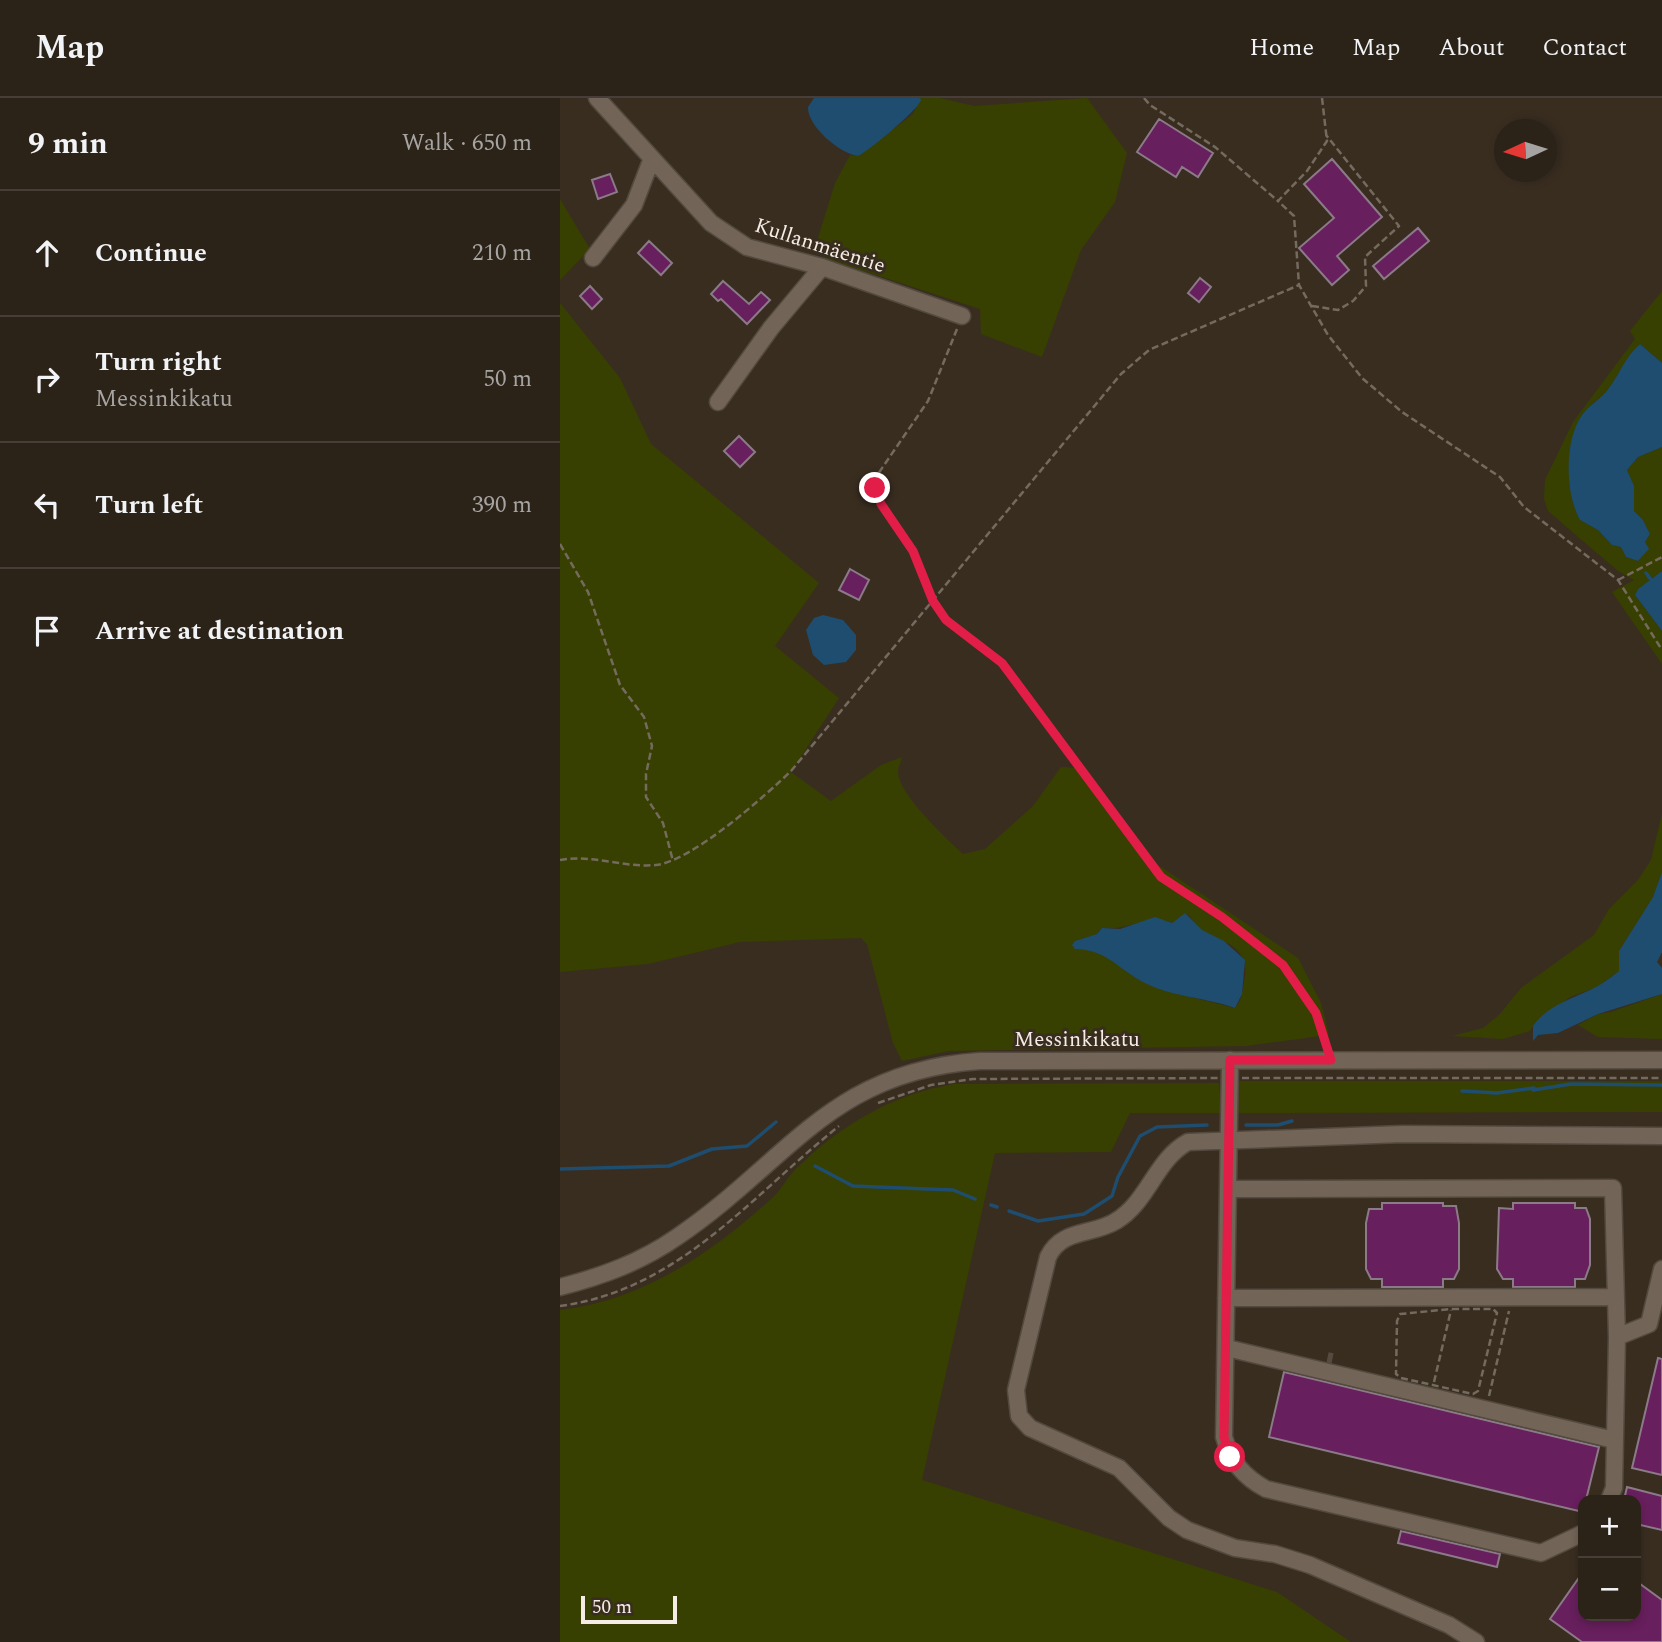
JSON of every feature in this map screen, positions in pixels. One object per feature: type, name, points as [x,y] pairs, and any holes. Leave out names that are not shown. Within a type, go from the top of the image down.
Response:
[{"type":"street","name":"Kullanmäentie","points":[[597,98],[711,223],[729,237],[747,247],[822,267],[962,316]]},
{"type":"street","points":[[593,258],[635,205],[652,159]]},
{"type":"street","points":[[718,402],[771,328],[822,267]]},
{"type":"street","points":[[1230,1060],[1224,1437],[1230,1457],[1250,1480],[1266,1489],[1541,1553],[1578,1535]]},
{"type":"street","name":"Messinkikatu","points":[[560,1287],[624,1267],[665,1245],[709,1213],[828,1112],[854,1096],[902,1074],[931,1066],[980,1061],[1662,1060]]},
{"type":"street","points":[[1476,1642],[1449,1625],[1310,1565],[1275,1554],[1235,1548],[1187,1530],[1169,1518],[1119,1468],[1030,1428],[1019,1416],[1015,1400],[1019,1372],[1052,1248],[1068,1236],[1117,1221],[1143,1196],[1165,1162],[1182,1146],[1196,1141],[1403,1134],[1662,1136]]},
{"type":"street","points":[[1230,1189],[1613,1188],[1617,1337],[1614,1488],[1611,1495]]},
{"type":"street","points":[[1617,1337],[1649,1324],[1662,1269]]},
{"type":"street","points":[[1226,1298],[1615,1297]]},
{"type":"street","points":[[1227,1342],[1614,1440]]},
{"type":"street","points":[[1227,1342],[1327,1360]]},
{"type":"path","points":[[1144,98],[1150,105],[1215,147],[1294,216],[1299,285],[1328,335],[1362,378],[1402,412],[1500,477],[1524,507],[1618,580],[1662,650]]},
{"type":"path","points":[[1278,201],[1307,171],[1327,141],[1322,98]]},
{"type":"path","points":[[1312,306],[1338,310],[1353,301],[1366,286],[1365,257],[1399,226],[1326,134]]},
{"type":"path","points":[[560,860],[576,858],[655,865],[673,861],[753,808],[791,771],[1121,374],[1149,350],[1299,285]]},
{"type":"path","points":[[962,316],[928,401],[878,474],[875,488],[881,504],[913,551],[933,601],[946,620],[1002,663],[1161,877],[1222,917],[1283,965],[1316,1013],[1331,1060]]},
{"type":"path","points":[[560,544],[589,592],[620,685],[644,718],[652,746],[646,774],[646,797],[663,823],[673,861]]},
{"type":"path","points":[[1618,580],[1662,557]]},
{"type":"path","points":[[871,1106],[931,1085],[973,1079],[1662,1078]]},
{"type":"path","points":[[560,1306],[618,1291],[669,1267],[731,1223],[845,1121]]},
{"type":"path","points":[[1487,1408],[1512,1297]]},
{"type":"path","points":[[1433,1385],[1452,1309]]},
{"type":"path","points":[[1452,1309],[1493,1309],[1497,1318],[1478,1391],[1473,1394],[1401,1378],[1396,1374],[1397,1321],[1400,1314],[1407,1311],[1452,1309]]},
{"type":"green space","points":[[920,98],[940,98],[974,106],[1087,98],[1127,153],[1115,202],[1081,250],[1042,357],[981,334],[980,309],[824,258],[817,241],[835,183],[850,155],[858,156],[913,114]]},
{"type":"green space","points":[[560,199],[590,249],[560,280]]},
{"type":"green space","points":[[1662,291],[1662,363],[1640,344],[1635,349],[1609,388],[1582,415],[1572,438],[1569,467],[1572,496],[1580,520],[1598,530],[1612,545],[1621,547],[1626,557],[1638,561],[1648,549],[1645,542],[1650,534],[1643,520],[1634,511],[1634,492],[1627,470],[1638,457],[1662,447],[1662,571],[1638,589],[1635,595],[1662,631],[1662,664],[1612,592],[1634,580],[1618,571],[1548,511],[1544,499],[1545,480],[1573,422],[1635,339],[1630,331]]},
{"type":"green space","points":[[560,303],[620,378],[651,444],[819,583],[775,646],[839,698],[791,772],[831,801],[881,765],[902,757],[898,773],[907,793],[925,816],[963,854],[985,849],[1033,806],[1061,767],[1083,768],[1158,865],[1298,958],[1321,1003],[1329,1035],[1245,1046],[949,1051],[902,1061],[893,1043],[867,944],[861,938],[740,942],[648,964],[560,972]],"holes":[[[1185,913],[1201,930],[1229,944],[1241,955],[1245,971],[1241,996],[1235,1008],[1162,990],[1138,979],[1100,952],[1073,947],[1075,941],[1097,934],[1102,928],[1155,920],[1172,923]]]},
{"type":"green space","points":[[1662,814],[1662,872],[1653,897],[1619,951],[1619,971],[1597,987],[1570,997],[1530,1031],[1503,1039],[1452,1036],[1483,1028],[1500,1014],[1521,988],[1594,935],[1609,909],[1638,880],[1651,860]]},
{"type":"green space","points":[[1662,994],[1662,1039],[1598,1037],[1578,1025],[1598,1014]]},
{"type":"green space","points":[[1236,1081],[1662,1081],[1662,1112],[1235,1113]]},
{"type":"green space","points":[[1219,1083],[1222,1113],[1130,1113],[1111,1152],[995,1153],[922,1480],[1277,1592],[1351,1642],[560,1642],[560,1310],[619,1296],[647,1285],[698,1257],[773,1198],[793,1172],[828,1141],[867,1115],[909,1096],[954,1084]]},
{"type":"water","points":[[814,98],[921,100],[892,130],[858,156],[834,145],[819,130],[809,114],[808,107]]},
{"type":"water","points":[[1640,344],[1662,363],[1662,447],[1638,457],[1627,470],[1634,486],[1634,511],[1643,520],[1650,534],[1645,542],[1649,549],[1638,561],[1626,557],[1621,547],[1612,545],[1598,530],[1580,520],[1571,496],[1569,467],[1572,438],[1582,415],[1606,392],[1626,360]]},
{"type":"water","points":[[1662,571],[1662,631],[1635,595],[1638,589]]},
{"type":"water","points":[[823,615],[843,620],[856,635],[856,650],[846,662],[824,665],[813,655],[806,630],[814,618]]},
{"type":"water","points":[[1662,872],[1662,952],[1657,962],[1662,968],[1662,994],[1598,1014],[1558,1033],[1538,1035],[1533,1041],[1533,1026],[1545,1013],[1598,986],[1619,971],[1619,951],[1653,897]]},
{"type":"water","points":[[1185,913],[1202,930],[1224,941],[1245,960],[1242,994],[1235,1008],[1152,986],[1103,956],[1075,949],[1072,945],[1075,941],[1097,934],[1102,928],[1120,929],[1155,917],[1172,923]]},
{"type":"building","points":[[1159,119],[1213,153],[1198,177],[1182,167],[1176,177],[1137,152]]},
{"type":"building","points":[[1332,159],[1382,217],[1337,256],[1349,270],[1332,285],[1299,248],[1334,218],[1304,184]]},
{"type":"building","points":[[610,174],[617,192],[598,199],[592,180]]},
{"type":"building","points":[[1418,228],[1429,241],[1384,279],[1373,266]]},
{"type":"building","points":[[649,241],[672,263],[661,275],[638,253]]},
{"type":"building","points":[[1200,278],[1211,287],[1199,302],[1188,293]]},
{"type":"building","points":[[723,281],[749,304],[761,292],[770,300],[747,324],[721,299],[718,301],[711,294]]},
{"type":"building","points":[[590,286],[602,299],[592,309],[580,296]]},
{"type":"building","points":[[739,436],[755,452],[740,467],[724,451]]},
{"type":"building","points":[[850,569],[869,580],[859,600],[839,590]]},
{"type":"building","points":[[1382,1203],[1443,1203],[1443,1206],[1456,1206],[1459,1223],[1459,1269],[1454,1279],[1443,1279],[1443,1287],[1382,1287],[1382,1279],[1371,1279],[1366,1269],[1366,1223],[1369,1209],[1382,1209]]},
{"type":"building","points":[[1513,1203],[1575,1203],[1575,1208],[1586,1208],[1590,1219],[1590,1265],[1585,1279],[1575,1279],[1575,1287],[1513,1287],[1513,1279],[1503,1279],[1497,1269],[1499,1208],[1513,1209]]},
{"type":"building","points":[[1658,1358],[1662,1359],[1662,1475],[1632,1468]]},
{"type":"building","points":[[1284,1372],[1599,1447],[1587,1495],[1578,1495],[1578,1511],[1269,1437]]},
{"type":"building","points":[[1627,1487],[1662,1496],[1662,1530],[1641,1525],[1641,1495],[1625,1495]]},
{"type":"building","points":[[1401,1531],[1500,1554],[1497,1567],[1398,1543]]},
{"type":"building","points":[[1578,1579],[1578,1621],[1641,1621],[1641,1585],[1662,1600],[1662,1642],[1582,1642],[1550,1619]]},
{"type":"waterway","points":[[1646,573],[1652,581]]},
{"type":"waterway","points":[[1533,1090],[1571,1084],[1662,1085]]},
{"type":"waterway","points":[[1462,1091],[1497,1093],[1534,1088]]},
{"type":"waterway","points":[[1246,1125],[1278,1125],[1292,1121]]},
{"type":"waterway","points":[[560,1169],[669,1166],[712,1149],[747,1146],[776,1122]]},
{"type":"waterway","points":[[1009,1211],[1038,1221],[1084,1214],[1112,1196],[1118,1177],[1140,1136],[1157,1127],[1207,1125]]},
{"type":"waterway","points":[[815,1166],[853,1186],[953,1190],[975,1199]]},
{"type":"waterway","points":[[991,1205],[997,1207]]},
{"type":"tunnel","points":[[1327,1360],[1332,1361]]},
{"type":"route","points":[[875,488],[881,504],[913,551],[933,601],[946,620],[1002,663],[1074,765],[1161,877],[1222,917],[1283,965],[1316,1013],[1331,1060],[1230,1060],[1224,1437],[1230,1457]]}]
